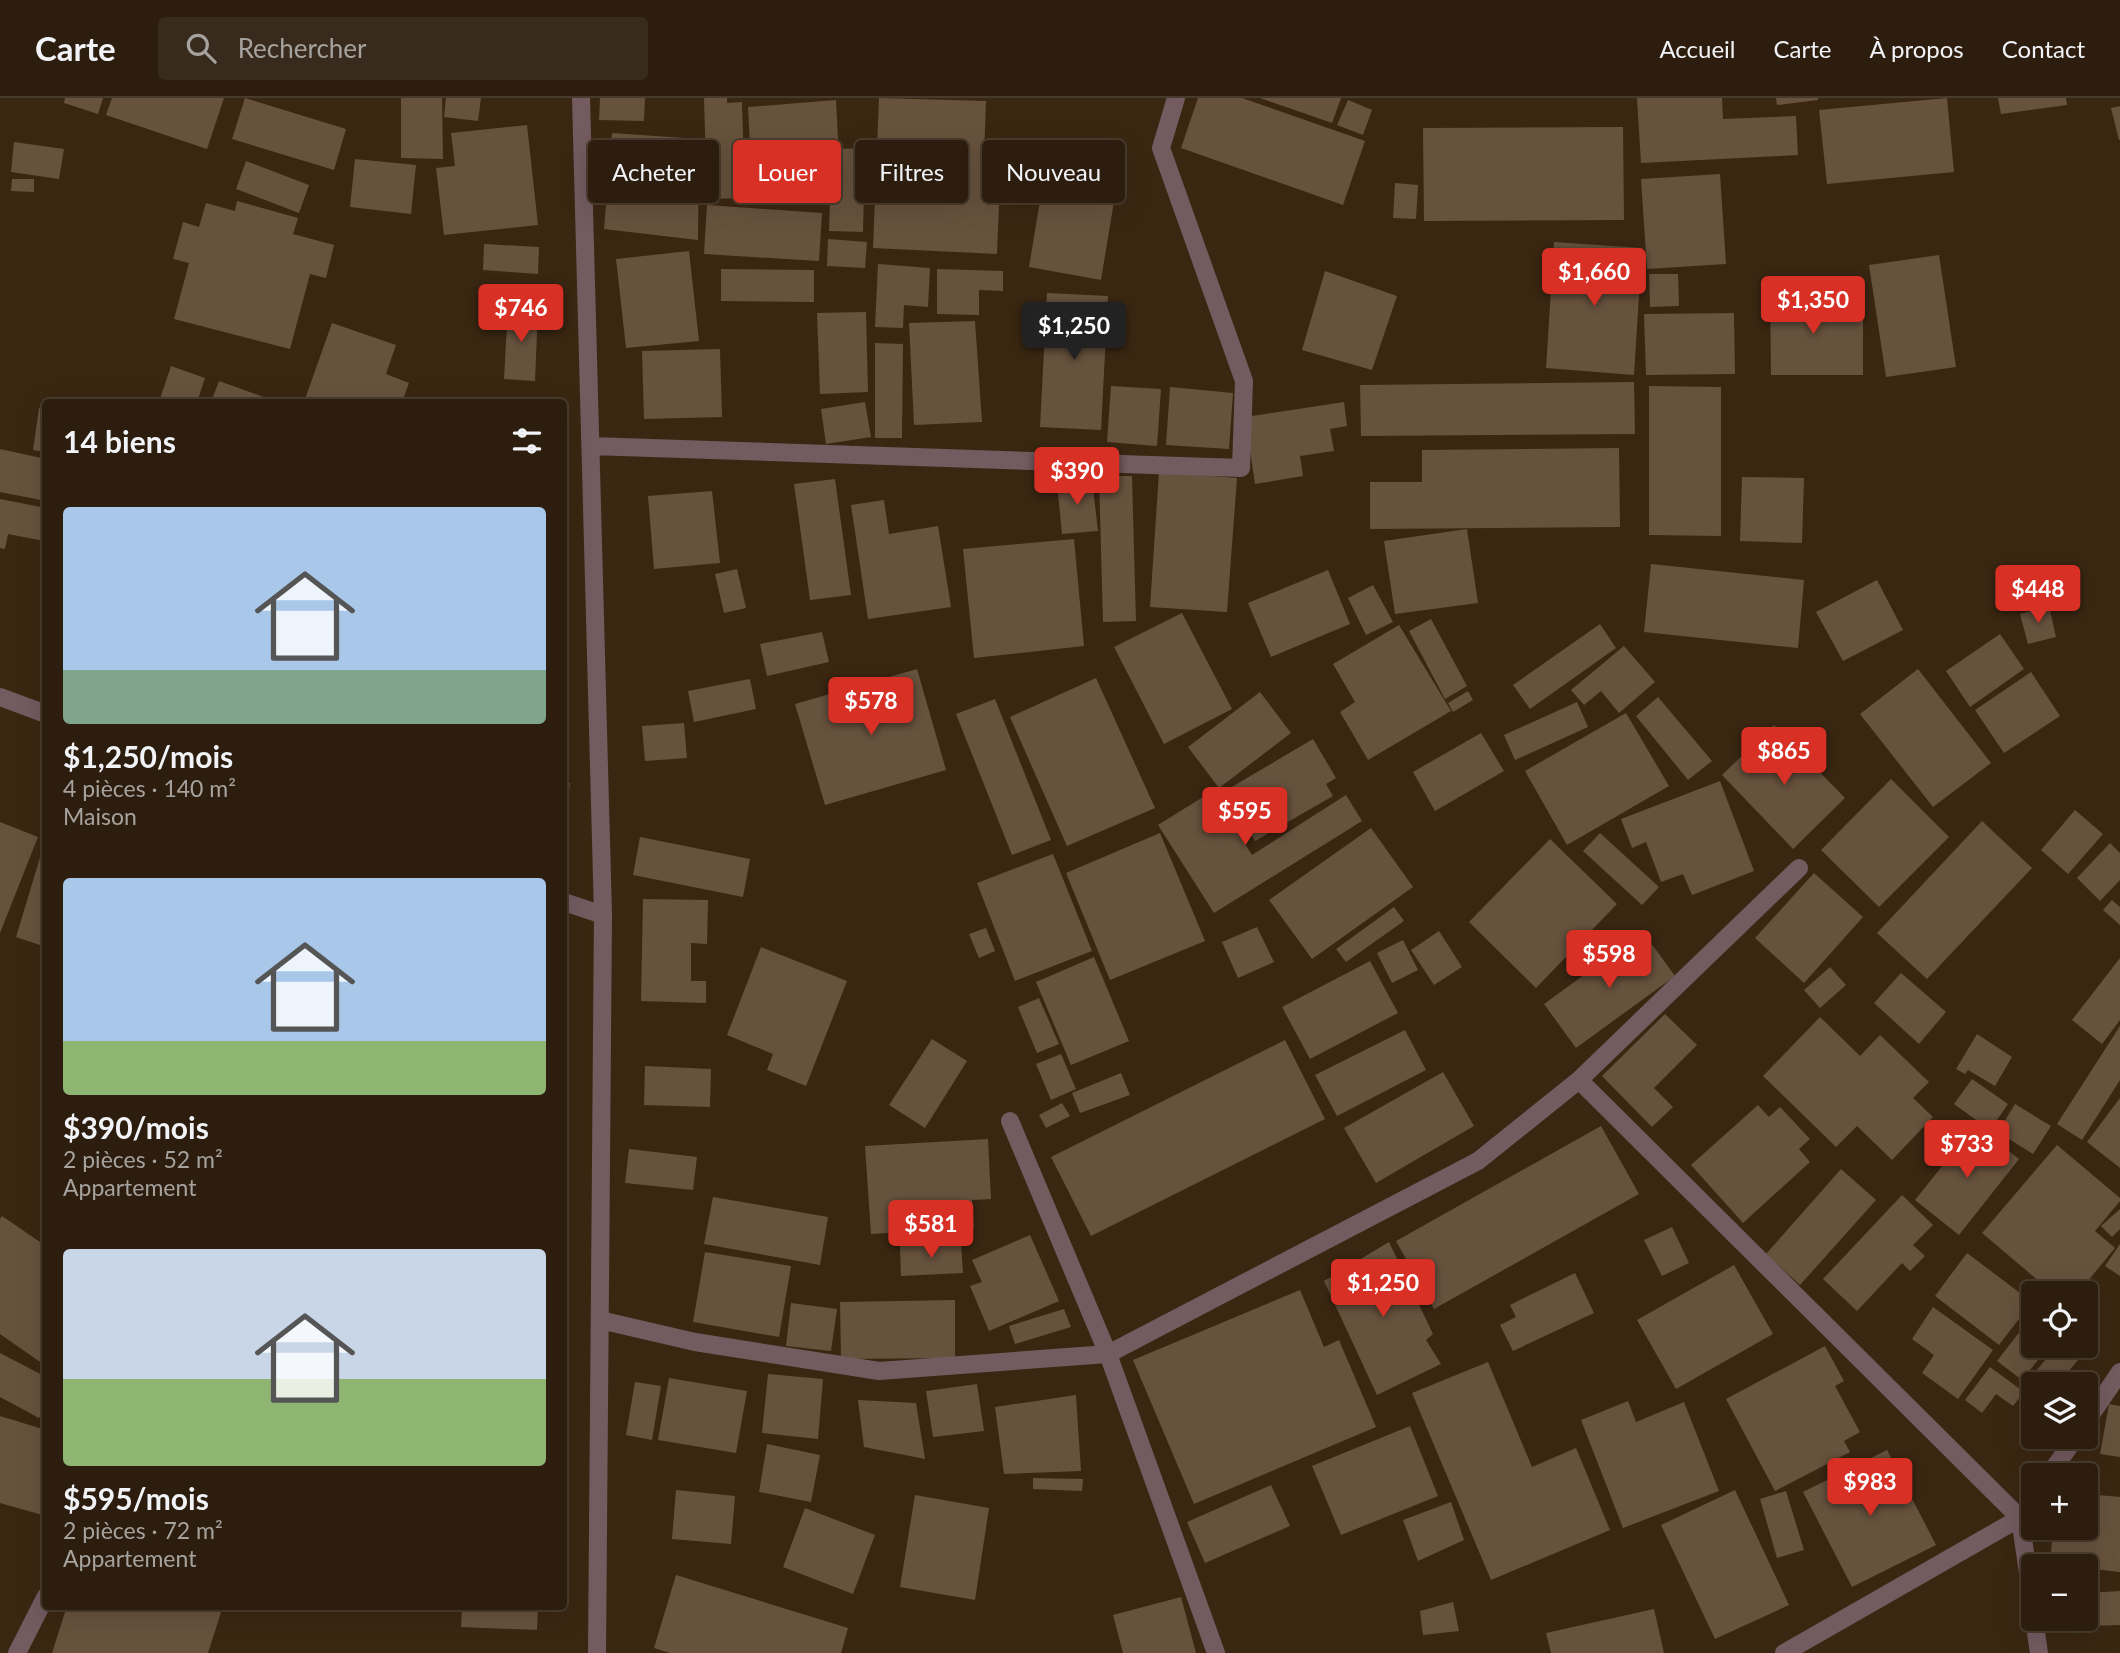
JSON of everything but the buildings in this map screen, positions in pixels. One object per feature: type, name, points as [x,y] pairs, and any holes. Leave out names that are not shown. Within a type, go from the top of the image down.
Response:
[{"type":"street","points":[[581,98],[603,915],[597,1653]]},
{"type":"street","points":[[591,446],[1241,468],[1244,381],[1161,148],[1176,98]]},
{"type":"street","points":[[0,697],[42,713]]},
{"type":"street","points":[[600,1320],[695,1342],[879,1371],[1108,1354],[1478,1161],[1579,1080],[1799,868]]},
{"type":"street","points":[[567,903],[603,915]]},
{"type":"street","points":[[1579,1080],[2020,1518],[2025,1554]]},
{"type":"street","points":[[1010,1121],[1108,1354],[1216,1653]]},
{"type":"street","points":[[2098,1404],[2120,1372]]},
{"type":"street","points":[[1784,1653],[2020,1518]]},
{"type":"street","points":[[17,1653],[42,1604]]},
{"type":"street","points":[[2036,1631],[2039,1653]]}]
